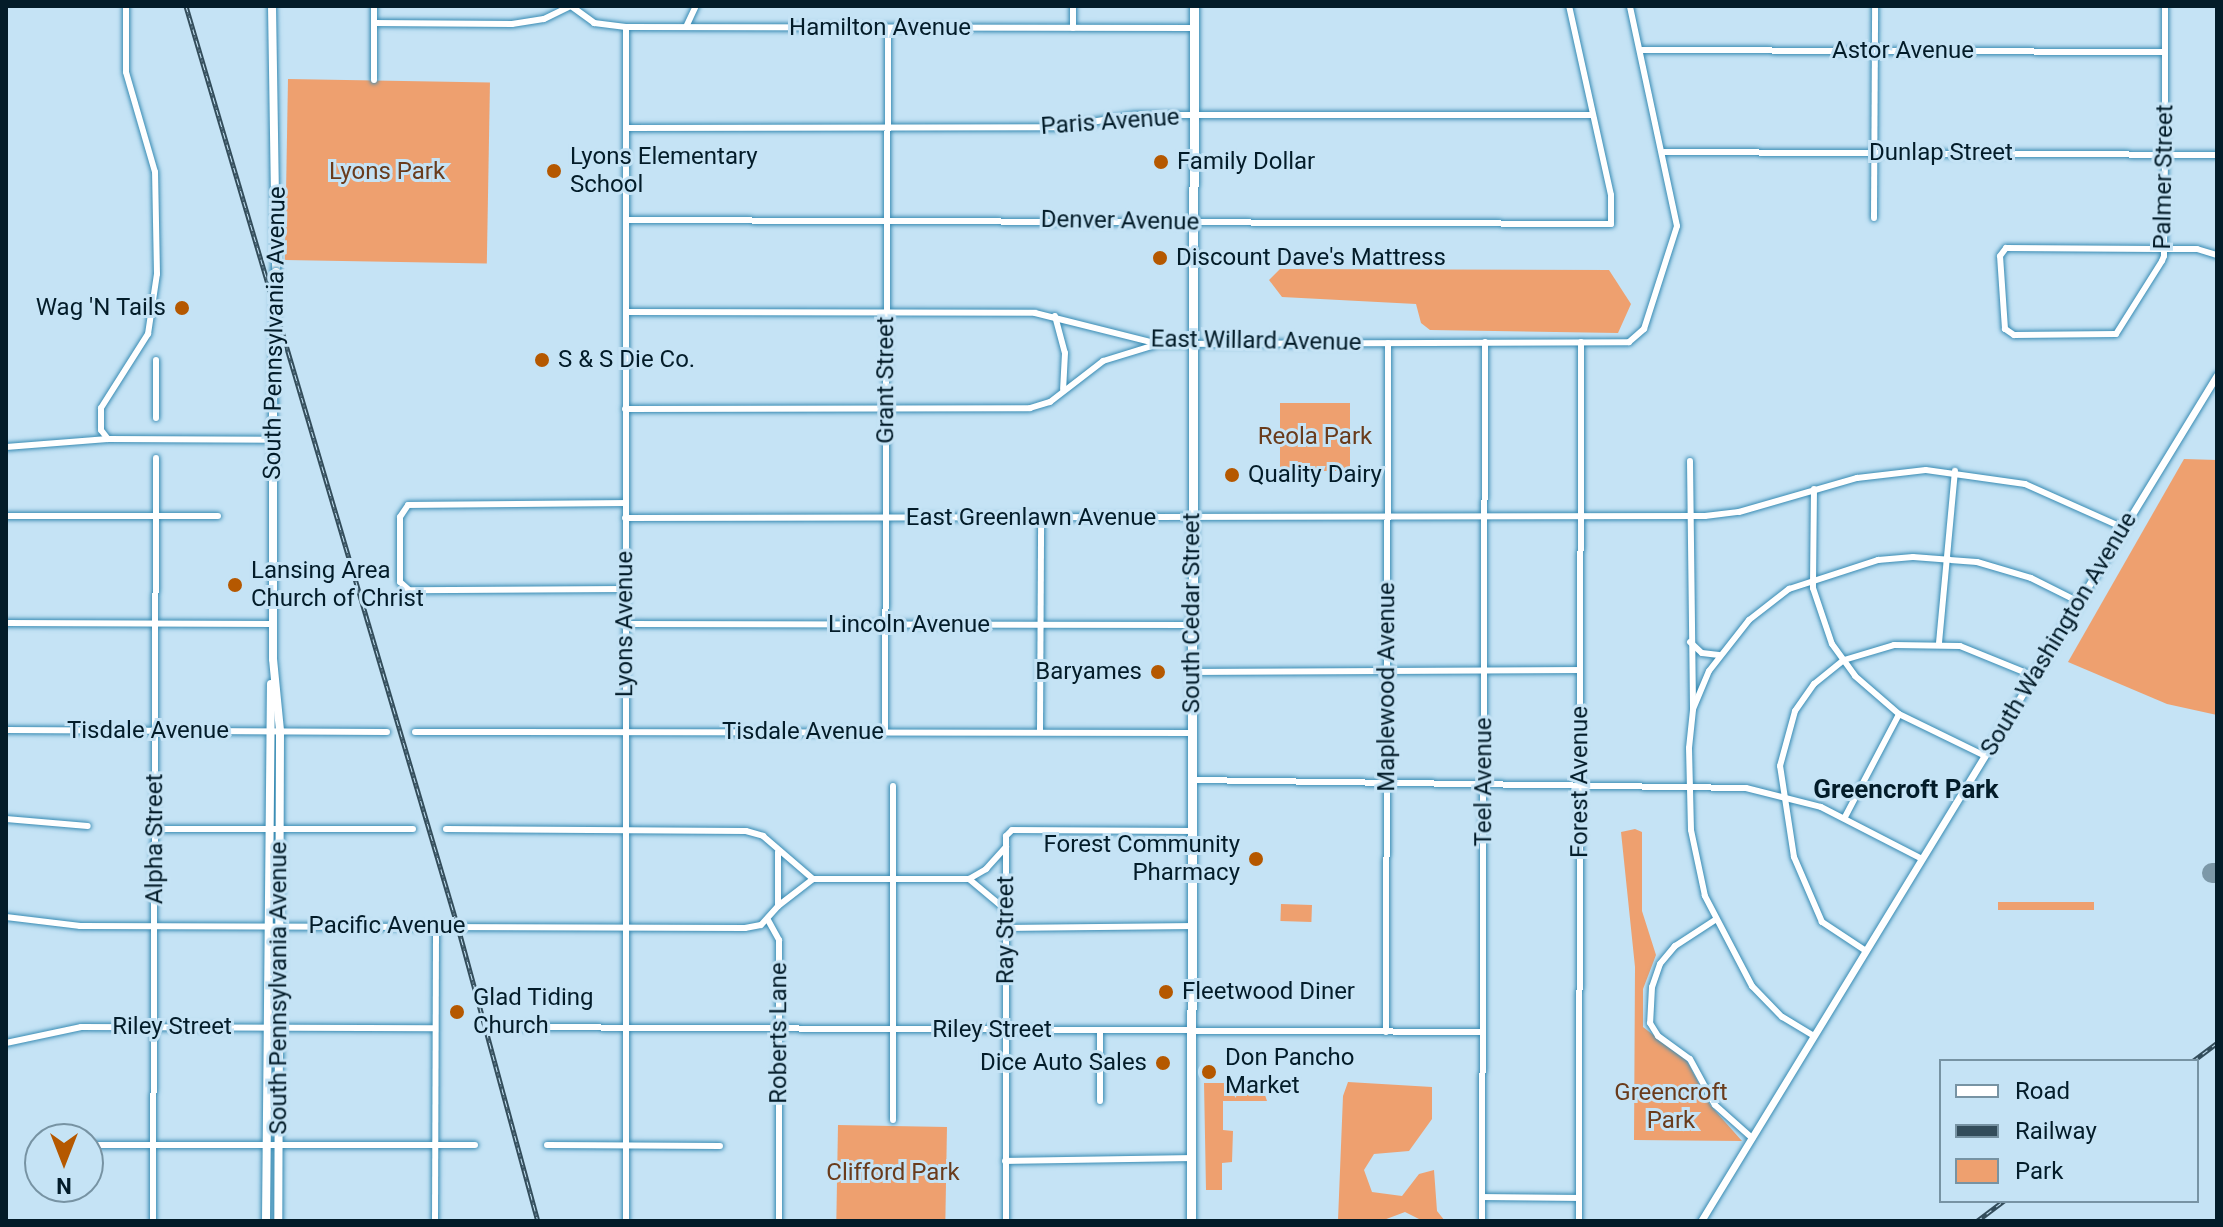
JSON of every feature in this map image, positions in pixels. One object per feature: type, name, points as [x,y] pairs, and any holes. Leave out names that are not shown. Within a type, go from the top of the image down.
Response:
[{"type":"main road","name":"South Pennsylvania Avenue","points":[[266,1221],[267,731],[273,659],[276,272],[272,6]]},
{"type":"main road","name":"South Cedar Street","points":[[1191,1221],[1194,6]]},
{"type":"main road","name":"South Pennsylvania Avenue","points":[[273,659],[280,731],[278,1221]]},
{"type":"street","points":[[108,439],[101,430],[101,408],[148,334],[157,274],[155,172],[126,72],[126,6]]},
{"type":"street","points":[[374,6],[374,80]]},
{"type":"street","name":"Hamilton Avenue","points":[[374,23],[520,23],[571,6],[594,23],[626,27],[1194,28]]},
{"type":"street","points":[[686,27],[696,6]]},
{"type":"street","points":[[1073,6],[1073,28]]},
{"type":"street","points":[[1569,6],[1592,115]]},
{"type":"street","points":[[1630,6],[1664,152]]},
{"type":"street","points":[[1874,218],[1875,6]]},
{"type":"street","name":"Palmer Street","points":[[2164,249],[2002,251],[2000,309],[2009,333],[2116,334],[2162,261],[2164,249],[2165,6]]},
{"type":"street","name":"Lyons Avenue","points":[[626,27],[626,1221]]},
{"type":"street","name":"Grant Street","points":[[885,732],[888,28]]},
{"type":"street","name":"Astor Avenue","points":[[1640,50],[2165,52]]},
{"type":"street","name":"Paris Avenue","points":[[627,128],[1059,127],[1126,116],[1592,115]]},
{"type":"street","name":"Denver Avenue","points":[[626,220],[1194,223],[1613,221],[1592,115]]},
{"type":"street","name":"Dunlap Street","points":[[1664,152],[2217,155]]},
{"type":"street","name":"East Willard Avenue","points":[[626,312],[886,312],[1055,316],[1158,344],[1629,342],[1644,329],[1677,226],[1664,152]]},
{"type":"street","points":[[2164,249],[2217,255]]},
{"type":"street","points":[[1055,316],[1065,353],[1063,389]]},
{"type":"street","name":"Teel Avenue","points":[[1482,1221],[1485,342]]},
{"type":"street","name":"Forest Avenue","points":[[1579,1221],[1581,342]]},
{"type":"street","name":"Maplewood Avenue","points":[[1386,1032],[1388,343]]},
{"type":"street","points":[[625,409],[1030,408],[1050,402],[1103,361],[1158,344]]},
{"type":"street","points":[[156,360],[156,418]]},
{"type":"street","name":"South Washington Avenue","points":[[1701,1221],[2217,375]]},
{"type":"street","points":[[6,447],[108,439],[274,440]]},
{"type":"street","name":"Alpha Street","points":[[153,1221],[156,458]]},
{"type":"street","points":[[1690,461],[1693,709],[1689,784],[1696,863],[1715,920],[1765,1002],[1814,1036]]},
{"type":"street","points":[[1939,643],[1955,471]]},
{"type":"street","name":"East Greenlawn Avenue","points":[[625,518],[1690,516],[1739,512],[1814,489],[1890,472],[1955,471],[2037,487],[2124,528]]},
{"type":"street","points":[[1814,489],[1813,578],[1823,623],[1844,660],[1899,714],[1985,756]]},
{"type":"street","points":[[625,503],[408,505],[402,510],[403,588],[625,589]]},
{"type":"street","points":[[6,516],[218,516]]},
{"type":"street","points":[[1040,732],[1041,518]]},
{"type":"street","points":[[1693,709],[1719,655],[1763,608],[1813,578],[1878,560],[1947,557],[2007,569],[2079,602]]},
{"type":"street","points":[[6,623],[273,624]]},
{"type":"street","name":"Lincoln Avenue","points":[[625,624],[1192,625]]},
{"type":"street","points":[[1690,642],[1702,653],[1719,655]]},
{"type":"street","points":[[1866,951],[1834,933],[1814,909],[1794,857],[1781,793],[1782,746],[1795,711],[1814,684],[1844,660],[1878,647],[1939,643],[1984,652],[2034,676]]},
{"type":"street","points":[[1192,672],[1580,670]]},
{"type":"street","points":[[1845,817],[1899,714]]},
{"type":"street","name":"Tisdale Avenue","points":[[6,730],[387,732]]},
{"type":"street","name":"Tisdale Avenue","points":[[415,732],[1192,733]]},
{"type":"street","points":[[1192,780],[1689,784],[1781,793],[1845,817],[1922,859]]},
{"type":"street","points":[[893,786],[893,1120]]},
{"type":"street","points":[[6,819],[88,826]]},
{"type":"street","points":[[155,829],[413,829]]},
{"type":"street","points":[[446,829],[746,831],[763,836],[813,879],[969,879],[986,869],[1006,847]]},
{"type":"street","name":"Ray Street","points":[[1006,1221],[1005,909],[1009,831],[1192,831]]},
{"type":"street","points":[[778,852],[778,906]]},
{"type":"street","points":[[768,920],[778,906],[813,879]]},
{"type":"street","points":[[969,879],[1005,909]]},
{"type":"street","name":"Pacific Avenue","points":[[6,917],[80,926],[745,928],[768,920]]},
{"type":"street","name":"Roberts Lane","points":[[768,920],[779,940],[779,1221]]},
{"type":"street","points":[[1715,920],[1660,964],[1652,987],[1650,1023],[1658,1036],[1690,1059],[1715,1105],[1752,1138]]},
{"type":"street","points":[[1006,928],[1192,926]]},
{"type":"street","points":[[435,1221],[436,927]]},
{"type":"street","name":"Riley Street","points":[[502,1027],[1483,1032]]},
{"type":"street","name":"Riley Street","points":[[6,1043],[69,1028],[435,1028]]},
{"type":"street","points":[[1100,1031],[1100,1101]]},
{"type":"street","points":[[104,1145],[475,1145]]},
{"type":"street","points":[[547,1145],[720,1146]]},
{"type":"street","points":[[1005,1161],[1191,1158]]},
{"type":"street","points":[[1482,1197],[1579,1198]]},
{"type":"green space","name":"Lyons Park","points":[[288,79],[490,83],[487,263],[285,260]]},
{"type":"green space","points":[[1280,269],[1609,270],[1631,304],[1618,333],[1430,330],[1421,323],[1416,304],[1282,297],[1269,280]]},
{"type":"green space","name":"Reola Park","points":[[1280,403],[1350,403],[1350,471],[1280,471]]},
{"type":"green space","points":[[2184,459],[2217,460],[2217,715],[2167,704],[2068,662]]},
{"type":"green space","name":"Greencroft Park","points":[[1635,829],[1642,832],[1642,911],[1656,955],[1643,989],[1643,1027],[1687,1061],[1710,1105],[1742,1141],[1634,1140],[1635,967],[1621,832]]},
{"type":"green space","points":[[1998,902],[2094,902],[2094,910],[1998,910]]},
{"type":"green space","points":[[1281,904],[1312,905],[1311,922],[1280,921]]},
{"type":"green space","points":[[1348,1082],[1432,1087],[1432,1119],[1409,1151],[1374,1154],[1364,1170],[1372,1192],[1402,1196],[1419,1174],[1434,1170],[1437,1211],[1445,1221],[1423,1221],[1405,1212],[1381,1221],[1338,1220],[1343,1096]]},
{"type":"green space","points":[[1204,1083],[1261,1083],[1267,1101],[1223,1101],[1223,1130],[1233,1131],[1232,1162],[1222,1163],[1222,1190],[1206,1190]]},
{"type":"green space","name":"Clifford Park","points":[[838,1125],[947,1127],[945,1221],[836,1221]]},
{"type":"taxiway","points":[[2212,873],[2217,873]]},
{"type":"railway","points":[[186,6],[458,927],[538,1221]]},
{"type":"railway","points":[[2196,1059],[2217,1043]]},
{"type":"railway","points":[[1977,1221],[2001,1203]]},
{"type":"place","name":"Family Dollar","points":[[1161,162]]},
{"type":"place","name":"Lyons Elementary School","points":[[554,171]]},
{"type":"place","name":"Discount Dave's Mattress","points":[[1160,258]]},
{"type":"place","name":"Wag 'N Tails","points":[[182,308]]},
{"type":"place","name":"S & S Die Co.","points":[[542,360]]},
{"type":"place","name":"Quality Dairy","points":[[1232,475]]},
{"type":"place","name":"Lansing Area Church of Christ","points":[[235,585]]},
{"type":"place","name":"Baryames","points":[[1158,672]]},
{"type":"place","name":"Forest Community Pharmacy","points":[[1256,859]]},
{"type":"place","name":"Fleetwood Diner","points":[[1166,992]]},
{"type":"place","name":"Glad Tiding Church","points":[[457,1012]]},
{"type":"place","name":"Dice Auto Sales","points":[[1163,1063]]},
{"type":"place","name":"Don Pancho Market","points":[[1209,1072]]},
{"type":"district","name":"Greencroft Park","points":[[1906,790]]}]
